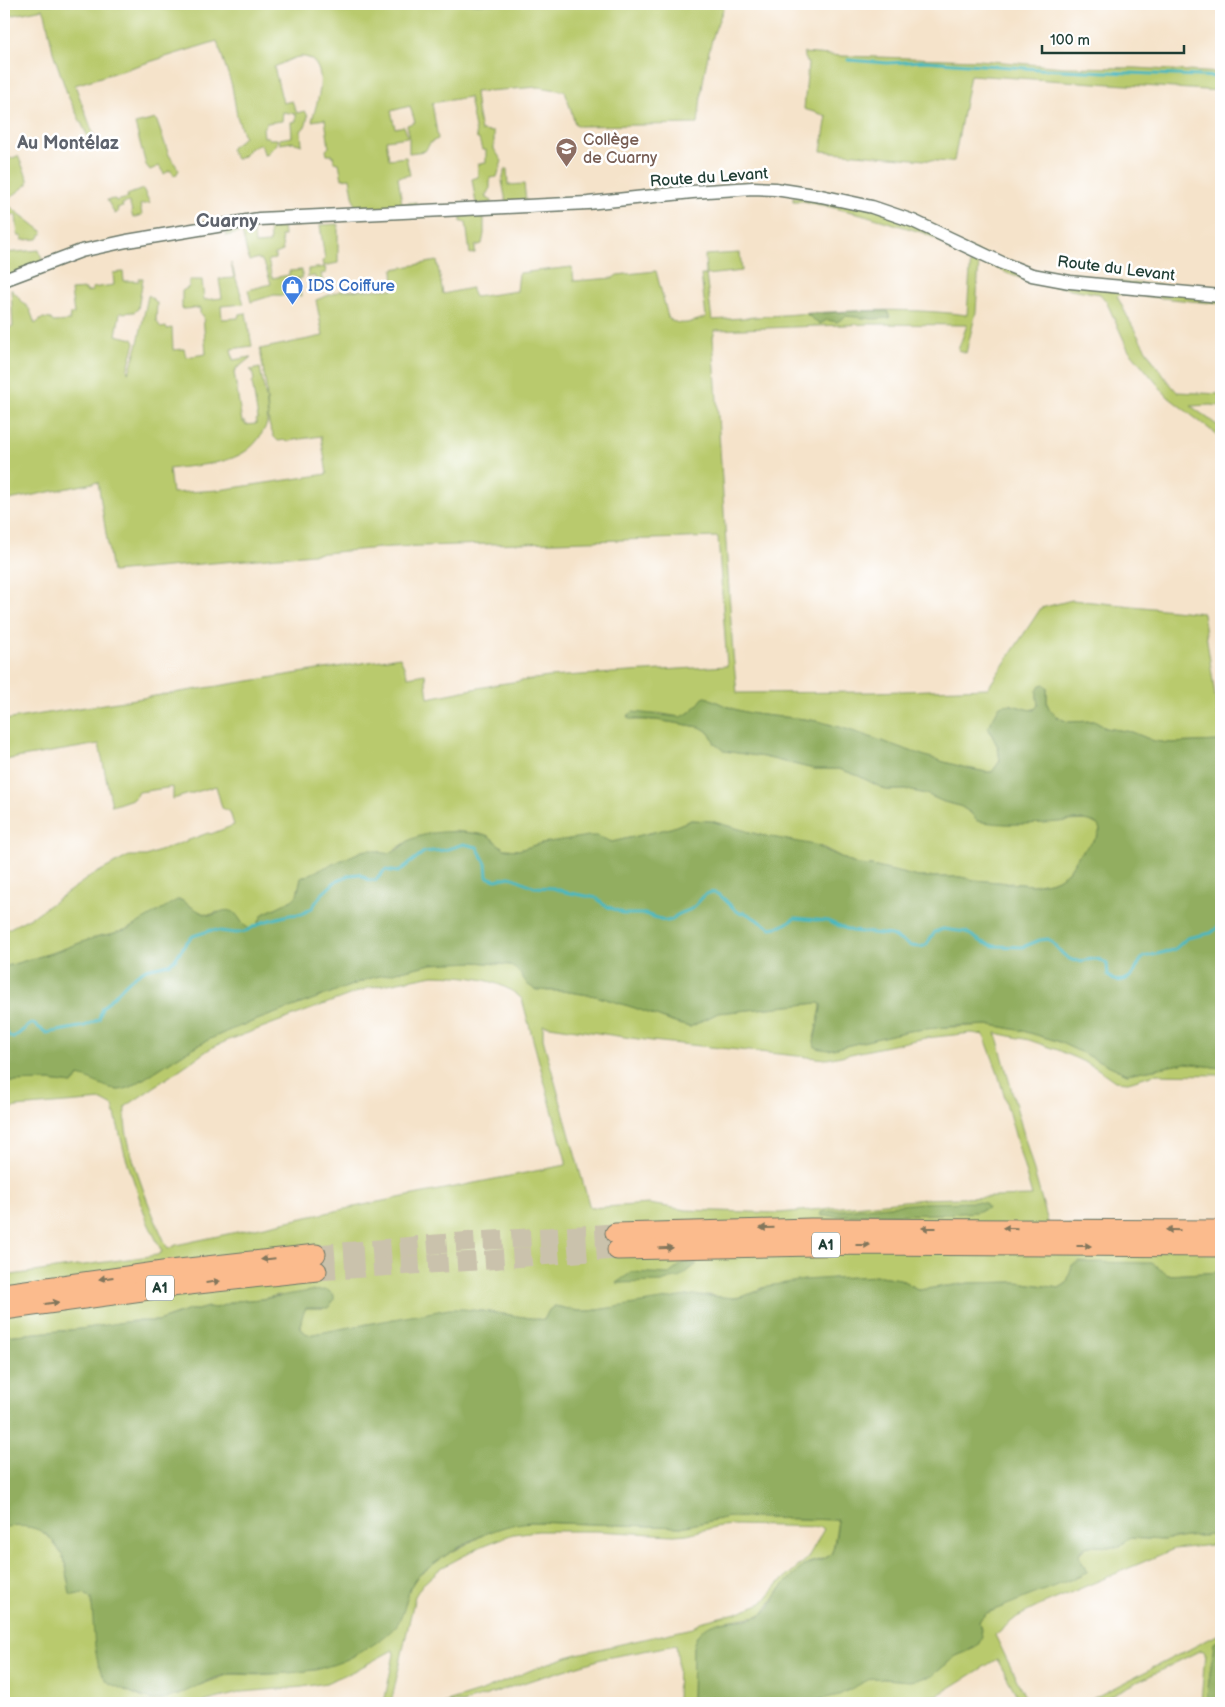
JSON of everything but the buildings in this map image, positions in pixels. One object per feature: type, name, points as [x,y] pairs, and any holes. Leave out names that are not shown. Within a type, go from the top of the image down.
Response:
[{"type":"highway","name":"A1","points":[[1221,1230],[759,1228],[616,1241],[820,1245],[1221,1247]]},
{"type":"highway","name":"A1","points":[[4,1293],[170,1270],[316,1262],[154,1289],[4,1310]]},
{"type":"street","name":"Route du Levant","points":[[4,280],[81,251],[127,240],[273,218],[588,203],[754,188],[775,189],[848,201],[895,214],[1032,275],[1070,282],[1221,296]]},
{"type":"green space","points":[[4,4],[712,4],[724,7],[713,36],[707,61],[698,124],[579,126],[575,124],[565,91],[538,87],[475,92],[481,131],[494,132],[494,149],[502,161],[497,177],[490,178],[490,188],[485,197],[492,201],[492,203],[476,204],[472,179],[478,177],[478,164],[486,163],[486,150],[482,150],[479,139],[477,139],[469,97],[432,103],[438,139],[431,142],[425,151],[409,153],[409,135],[407,125],[415,122],[410,106],[391,111],[395,128],[404,126],[408,137],[386,140],[389,159],[406,157],[410,175],[398,177],[402,204],[416,202],[416,209],[356,212],[350,178],[342,179],[339,163],[334,162],[333,155],[327,155],[326,150],[329,147],[325,119],[312,121],[320,90],[320,74],[310,59],[296,58],[274,67],[283,103],[292,101],[297,113],[305,111],[308,116],[306,125],[301,131],[302,145],[292,142],[280,144],[279,139],[292,137],[291,122],[296,121],[296,114],[283,112],[282,121],[267,123],[263,128],[264,137],[277,139],[277,144],[265,156],[261,144],[249,149],[244,156],[236,159],[230,149],[244,137],[237,116],[232,86],[217,41],[75,85],[94,136],[88,137],[68,96],[53,52],[43,9],[4,17]]},
{"type":"green space","points":[[803,53],[1221,73],[1221,91],[970,75],[954,161],[821,151],[827,116],[804,109],[808,64]]},
{"type":"green space","points":[[156,119],[169,155],[179,170],[176,175],[170,170],[164,174],[159,166],[150,170],[146,165],[135,124]]},
{"type":"green space","points":[[18,156],[28,179],[28,184],[6,201],[4,199],[4,161]]},
{"type":"green space","points":[[505,169],[507,169],[508,185],[524,184],[526,201],[506,202],[502,181]]},
{"type":"green space","points":[[143,189],[150,203],[140,205],[142,215],[133,218],[129,202],[122,204],[123,207],[117,208],[118,212],[115,214],[107,200],[115,199],[116,201],[128,198],[127,195]]},
{"type":"green space","points":[[793,197],[849,197],[1032,275],[1221,290],[1221,304],[1122,294],[1117,296],[1151,358],[1177,392],[1221,394],[1221,406],[1191,406],[1221,428],[1221,438],[1168,397],[1128,349],[1106,301],[1100,294],[1036,283],[1009,274],[979,260],[976,312],[966,353],[958,350],[967,325],[869,324],[715,330],[713,337],[737,693],[874,692],[988,688],[1041,608],[1072,600],[1203,613],[1218,716],[1221,716],[1221,741],[1168,743],[1154,741],[1132,732],[1106,728],[1094,721],[1068,722],[1057,717],[1050,710],[1047,704],[1047,687],[1040,685],[1037,691],[1037,708],[1029,710],[1009,704],[989,730],[998,747],[1000,761],[992,772],[986,772],[925,756],[825,723],[745,712],[730,708],[706,697],[686,715],[680,717],[657,713],[633,720],[656,720],[700,727],[707,731],[715,744],[725,751],[764,757],[814,769],[839,769],[859,776],[886,790],[908,790],[960,806],[971,813],[977,821],[1008,824],[1088,820],[1099,826],[1100,830],[1096,838],[1079,855],[1069,871],[1060,878],[1050,882],[1032,885],[960,877],[918,877],[872,866],[857,865],[822,847],[760,835],[711,821],[691,820],[671,828],[612,842],[607,840],[542,843],[519,850],[504,849],[486,835],[454,831],[410,840],[390,853],[385,854],[379,851],[301,878],[297,895],[292,900],[263,914],[257,925],[250,929],[245,927],[238,917],[217,912],[203,914],[181,900],[128,929],[99,936],[55,952],[4,967],[4,931],[35,915],[91,876],[129,856],[146,856],[234,825],[230,812],[222,808],[216,786],[173,799],[173,787],[139,792],[135,798],[112,806],[99,744],[4,760],[4,720],[400,657],[408,677],[425,674],[428,698],[499,684],[549,677],[727,666],[718,537],[391,547],[112,572],[98,482],[4,501],[4,328],[13,327],[11,289],[30,310],[35,324],[43,318],[51,319],[53,322],[70,321],[70,314],[74,314],[71,290],[86,289],[86,292],[92,291],[92,288],[114,285],[113,273],[123,272],[124,281],[139,281],[139,278],[143,278],[138,309],[134,312],[120,313],[116,335],[133,339],[135,343],[127,371],[129,372],[149,295],[157,303],[156,320],[161,328],[172,328],[173,350],[184,349],[186,357],[206,354],[203,315],[200,315],[200,308],[182,309],[182,291],[189,287],[189,280],[202,280],[204,300],[222,298],[219,279],[234,278],[231,263],[244,304],[221,306],[222,319],[238,318],[239,314],[246,313],[252,346],[231,349],[233,360],[251,357],[236,368],[234,372],[242,422],[245,422],[245,425],[256,424],[258,419],[252,382],[254,380],[250,370],[260,368],[266,402],[267,423],[254,444],[234,458],[221,462],[169,469],[172,493],[219,490],[327,474],[321,436],[287,441],[278,441],[274,437],[269,424],[266,386],[260,349],[323,336],[316,300],[340,291],[394,289],[393,269],[437,261],[443,294],[471,288],[475,297],[517,291],[519,273],[572,267],[574,281],[613,278],[617,275],[656,271],[668,317],[676,322],[686,323],[706,317],[701,275],[706,275],[712,320],[871,310],[903,310],[967,315],[971,256],[924,233],[861,214],[803,201],[793,201]]},
{"type":"green space","points":[[8,205],[43,232],[38,239],[22,240],[22,236],[18,236],[16,215],[10,215],[6,206]]},
{"type":"green space","points":[[477,214],[484,219],[484,234],[482,244],[475,246],[475,253],[470,254],[466,222],[461,222],[461,215]]},
{"type":"green space","points":[[269,224],[283,224],[284,236],[281,236],[283,251],[275,254],[275,259],[268,260],[272,278],[289,275],[289,271],[302,270],[302,278],[298,278],[301,296],[274,295],[251,302],[248,290],[271,284],[266,268],[261,259],[249,261],[242,232],[226,236],[226,232],[253,226],[255,244],[270,243]]},
{"type":"green space","points":[[338,224],[338,263],[323,266],[322,261],[325,260],[320,225]]},
{"type":"green space","points":[[39,250],[44,265],[4,280],[4,253]]},
{"type":"green space","points":[[740,253],[742,271],[706,275],[705,255]]},
{"type":"green space","points":[[325,267],[326,273],[321,274],[323,283],[327,284],[329,289],[318,293],[315,276],[308,277],[308,269]]},
{"type":"green space","points":[[888,311],[890,318],[873,319],[846,316],[837,322],[827,320],[820,324],[806,314]]},
{"type":"green space","points":[[1044,684],[1047,687],[1047,704],[1050,710],[1057,717],[1068,722],[1094,721],[1106,728],[1132,732],[1154,741],[1168,743],[1221,741],[1221,1068],[1186,1063],[1127,1074],[1057,1041],[1023,1031],[992,1025],[955,1026],[908,1031],[829,1050],[821,1049],[815,1047],[814,1042],[821,1008],[821,1004],[818,1003],[718,1013],[690,1027],[596,996],[562,991],[536,990],[528,985],[518,971],[510,965],[475,962],[431,964],[371,978],[230,1030],[182,1054],[131,1087],[124,1089],[110,1088],[79,1076],[72,1084],[50,1081],[4,1082],[4,967],[55,952],[99,936],[128,929],[177,900],[181,900],[209,915],[223,911],[234,912],[244,925],[250,929],[257,925],[263,914],[292,900],[297,895],[301,878],[362,851],[392,852],[412,839],[439,832],[486,835],[504,849],[519,850],[542,843],[589,836],[597,836],[612,842],[671,828],[691,820],[711,821],[760,835],[815,845],[857,865],[872,866],[918,877],[961,877],[974,880],[1032,885],[1050,882],[1060,878],[1069,871],[1079,855],[1096,838],[1100,830],[1096,824],[1091,821],[1082,820],[1018,824],[997,824],[977,821],[971,813],[960,806],[944,802],[926,794],[908,790],[886,790],[859,776],[839,769],[814,769],[764,757],[724,751],[715,744],[707,731],[700,727],[656,720],[629,719],[627,716],[633,712],[680,717],[690,712],[706,697],[730,708],[745,712],[821,722],[944,762],[965,768],[992,772],[1000,761],[998,747],[988,727],[1000,706],[1012,705],[1034,710],[1038,705],[1037,690],[1040,685]]},
{"type":"green space","points":[[475,962],[510,965],[546,991],[562,991],[596,996],[690,1027],[718,1013],[818,1003],[821,1004],[821,1008],[814,1038],[829,1050],[908,1031],[992,1025],[1023,1031],[1057,1041],[1127,1074],[1186,1063],[1221,1068],[1221,1075],[1155,1074],[1128,1082],[1115,1081],[1095,1067],[1058,1050],[1029,1040],[996,1033],[1049,1226],[1221,1226],[1221,1272],[1168,1275],[1157,1266],[1071,1269],[1067,1283],[1059,1288],[1017,1282],[969,1283],[919,1290],[900,1279],[880,1276],[834,1278],[761,1288],[749,1295],[736,1298],[709,1295],[590,1311],[578,1311],[555,1306],[549,1310],[544,1320],[482,1311],[373,1323],[308,1335],[301,1329],[301,1316],[306,1308],[324,1308],[278,1295],[262,1299],[236,1301],[216,1308],[208,1307],[189,1310],[158,1321],[133,1321],[81,1329],[4,1336],[4,1276],[157,1255],[162,1252],[147,1221],[125,1155],[113,1106],[102,1100],[16,1107],[4,1112],[4,1082],[50,1081],[72,1084],[79,1076],[92,1079],[117,1090],[131,1087],[182,1054],[230,1030],[371,978],[431,964]],"holes":[[[433,975],[468,977],[492,982],[503,986],[522,999],[566,1165],[373,1203],[176,1245],[168,1249],[139,1179],[128,1139],[125,1107],[211,1048],[229,1040],[368,988]],[[543,1025],[652,1041],[827,1059],[925,1038],[972,1033],[984,1035],[997,1070],[1032,1196],[925,1199],[780,1213],[686,1210],[649,1204],[590,1208],[543,1039]]]},
{"type":"green space","points":[[922,1203],[985,1203],[988,1208],[976,1212],[947,1214],[822,1216],[821,1212]]},
{"type":"green space","points":[[684,1262],[697,1264],[679,1278],[662,1282],[616,1283],[632,1272],[669,1274]]},
{"type":"green space","points":[[1079,1262],[1152,1263],[1168,1275],[1221,1272],[1221,1535],[1162,1540],[1129,1538],[1119,1546],[1090,1546],[1085,1548],[1078,1557],[1086,1568],[1087,1573],[987,1613],[979,1622],[982,1636],[978,1645],[956,1656],[932,1676],[911,1681],[872,1678],[839,1695],[805,1703],[692,1703],[693,1647],[697,1636],[704,1628],[713,1624],[754,1617],[764,1613],[771,1606],[781,1588],[797,1571],[831,1554],[838,1520],[729,1517],[681,1527],[531,1522],[505,1527],[480,1536],[423,1572],[417,1577],[410,1589],[400,1620],[396,1626],[382,1639],[354,1656],[328,1666],[302,1672],[230,1674],[220,1676],[180,1694],[161,1700],[151,1700],[109,1683],[103,1676],[96,1656],[91,1599],[84,1593],[70,1594],[65,1561],[51,1539],[40,1530],[33,1528],[20,1526],[4,1527],[4,1336],[81,1329],[124,1322],[158,1321],[189,1310],[208,1307],[216,1308],[236,1301],[327,1290],[334,1295],[334,1300],[328,1308],[306,1308],[303,1314],[301,1329],[308,1335],[449,1309],[482,1311],[544,1320],[549,1310],[555,1306],[578,1311],[590,1311],[693,1295],[737,1298],[768,1286],[804,1280],[834,1278],[880,1276],[900,1279],[919,1290],[969,1283],[1017,1282],[1059,1288],[1067,1283],[1072,1265]]},
{"type":"green space","points":[[729,1517],[838,1520],[831,1554],[802,1567],[779,1590],[764,1613],[720,1622],[693,1647],[692,1703],[677,1703],[678,1661],[676,1645],[605,1658],[463,1703],[444,1703],[482,1691],[543,1665],[577,1654],[693,1628],[700,1622],[736,1613],[762,1603],[779,1583],[807,1559],[824,1529],[821,1527],[737,1525],[720,1526],[687,1534],[674,1535],[596,1531],[538,1531],[513,1534],[482,1546],[441,1568],[422,1585],[415,1596],[391,1703],[384,1703],[394,1654],[393,1650],[356,1670],[326,1683],[243,1692],[199,1703],[4,1703],[4,1527],[19,1526],[32,1528],[39,1530],[50,1538],[64,1560],[69,1587],[73,1595],[84,1593],[91,1599],[101,1670],[110,1683],[143,1698],[179,1695],[187,1690],[230,1674],[259,1675],[316,1670],[345,1660],[366,1649],[396,1625],[410,1588],[417,1577],[443,1557],[489,1532],[516,1523],[681,1527]]},
{"type":"green space","points":[[1221,1535],[1221,1544],[1174,1549],[1039,1606],[1017,1617],[995,1635],[1028,1703],[1021,1703],[997,1659],[938,1695],[876,1703],[805,1703],[872,1678],[900,1680],[932,1676],[956,1656],[975,1648],[981,1629],[979,1622],[987,1613],[1041,1590],[1081,1576],[1086,1568],[1078,1557],[1087,1546],[1119,1547],[1129,1538],[1162,1540]]},
{"type":"green space","points":[[1221,1633],[1221,1639],[1214,1644],[1206,1703],[1201,1703],[1205,1652],[1201,1650],[1096,1703],[1084,1703]]},
{"type":"green space","points":[[1221,1639],[1221,1703],[1206,1703],[1214,1643]]},
{"type":"waterway","points":[[848,60],[887,63],[925,61],[1039,69],[1221,77]]},
{"type":"waterway","points":[[4,1025],[8,1035],[13,1038],[32,1023],[47,1033],[85,1026],[99,1019],[102,1008],[131,979],[146,969],[169,964],[193,936],[212,930],[235,933],[244,932],[263,922],[289,915],[302,914],[312,908],[321,895],[335,882],[350,875],[360,874],[368,880],[376,880],[385,870],[398,872],[424,852],[445,850],[464,844],[477,847],[486,864],[487,877],[496,880],[509,877],[534,887],[553,888],[597,898],[604,905],[625,914],[645,914],[667,921],[672,920],[678,914],[693,907],[705,895],[715,893],[724,898],[740,913],[744,912],[771,928],[782,926],[795,918],[827,921],[852,931],[891,935],[911,946],[921,947],[926,945],[935,932],[943,929],[966,932],[982,942],[994,946],[1023,947],[1048,939],[1065,956],[1072,960],[1098,959],[1107,964],[1108,975],[1114,980],[1124,980],[1130,976],[1135,972],[1140,960],[1144,957],[1174,950],[1187,938],[1211,933],[1221,925]]},
{"type":"tunnel","points":[[316,1254],[474,1241],[615,1233]]},
{"type":"tunnel","points":[[317,1271],[617,1250]]},
{"type":"place","name":"Collège de Cuarny","points":[[567,168]]},
{"type":"place","name":"IDS Coiffure","points":[[292,305]]},
{"type":"district","name":"Au Montélaz","points":[[68,143]]},
{"type":"district","name":"Cuarny","points":[[227,221]]}]
